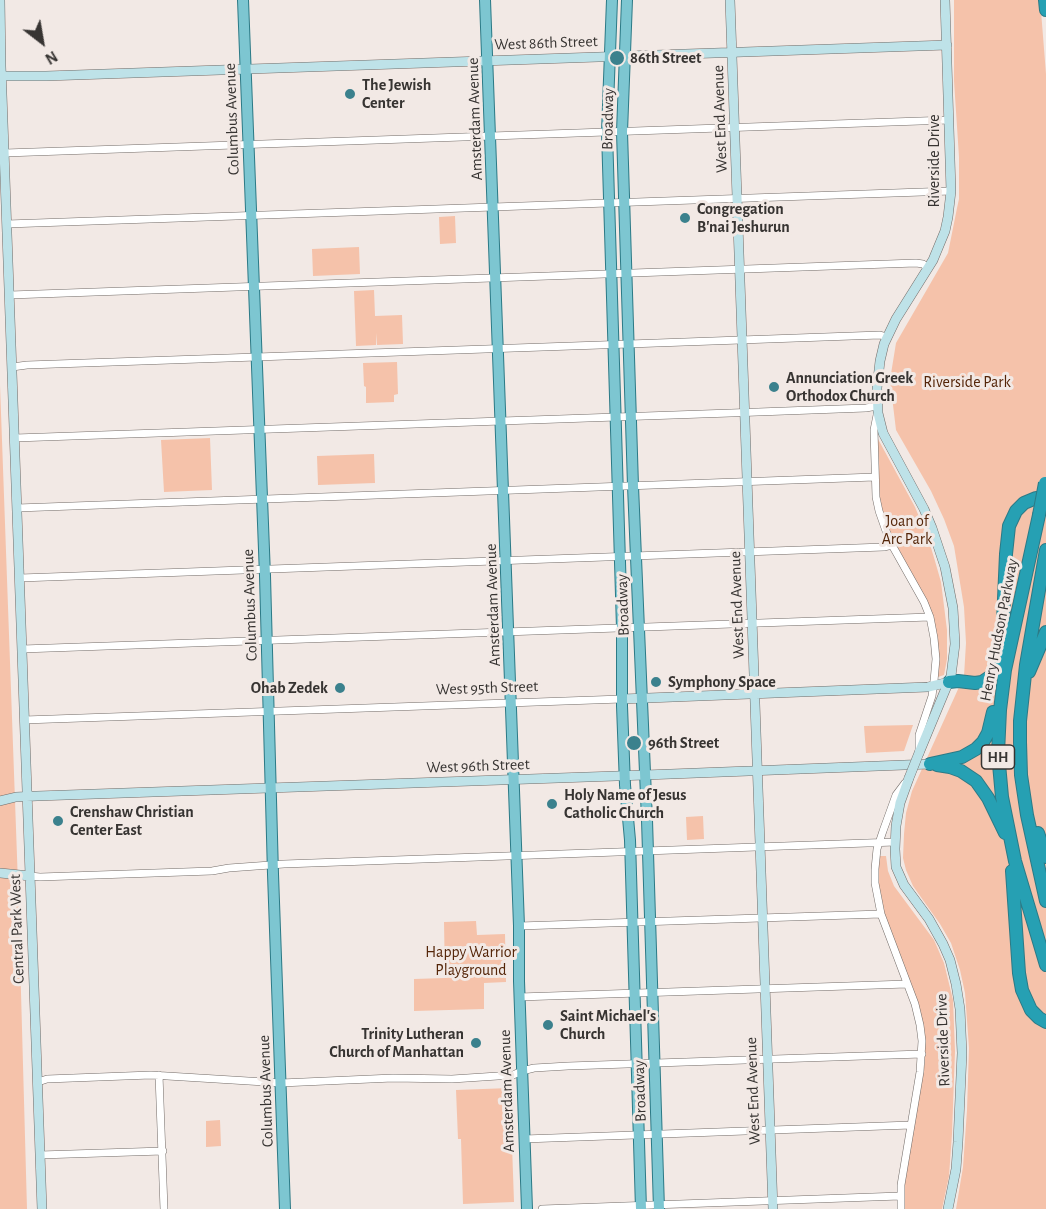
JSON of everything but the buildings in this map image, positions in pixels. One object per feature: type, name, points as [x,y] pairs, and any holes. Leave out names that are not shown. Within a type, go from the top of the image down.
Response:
[{"type":"highway","points":[[1045,0],[1046,10]]},
{"type":"highway","name":"Henry Hudson Parkway","points":[[1045,480],[1005,670],[998,753],[1001,791],[1011,844],[1046,965]]},
{"type":"highway","points":[[949,682],[982,682],[996,669],[1002,644],[1009,526],[1016,511],[1024,503],[1032,499],[1046,498]]},
{"type":"highway","name":"Henry Hudson Parkway","points":[[1046,550],[1029,644],[1020,722],[1021,775],[1029,827],[1046,901]]},
{"type":"highway","points":[[1025,681],[1046,632]]},
{"type":"highway","points":[[930,764],[967,755],[983,742],[988,733],[1005,670]]},
{"type":"highway","points":[[930,764],[955,768],[976,782],[988,798],[1011,844]]},
{"type":"highway","points":[[1025,801],[1046,857]]},
{"type":"highway","points":[[1015,861],[1012,873],[1021,985],[1031,1010],[1046,1022]]},
{"type":"main road","name":"Central Park West","points":[[0,0],[42,1209]]},
{"type":"main road","name":"Columbus Avenue","points":[[243,0],[265,569],[285,1209]]},
{"type":"main road","name":"Amsterdam Avenue","points":[[486,0],[519,926],[526,1209]]},
{"type":"main road","name":"Broadway","points":[[612,0],[607,132],[622,699],[630,851],[641,1207]]},
{"type":"main road","name":"Broadway","points":[[627,0],[622,132],[659,1207]]},
{"type":"main road","name":"West End Avenue","points":[[730,0],[772,1205]]},
{"type":"main road","name":"Riverside Drive","points":[[945,0],[951,191],[948,218],[938,250],[896,319],[884,344],[879,370],[878,409],[883,433],[928,519],[945,567],[955,630],[954,655],[949,682],[900,803],[895,842],[895,862],[900,877],[943,944],[950,960],[958,992],[962,1038],[958,1130],[956,1169],[948,1209]]},
{"type":"main road","name":"West 86th Street","points":[[1,77],[947,45]]},
{"type":"main road","name":"West 95th Street","points":[[622,699],[933,686],[949,682]]},
{"type":"main road","name":"West 96th Street","points":[[0,801],[27,796],[930,764]]},
{"type":"main road","points":[[0,873],[30,876]]},
{"type":"street","points":[[0,0],[6,0]]},
{"type":"street","points":[[5,153],[949,120]]},
{"type":"street","points":[[7,224],[951,191]]},
{"type":"street","points":[[10,295],[916,263],[928,268]]},
{"type":"street","points":[[12,367],[613,344],[880,335],[887,337]]},
{"type":"street","points":[[15,438],[878,409]]},
{"type":"street","name":"Riverside Drive","points":[[878,409],[873,430],[879,511],[892,545],[918,589],[930,617],[936,652],[932,696],[919,735],[919,753]]},
{"type":"street","points":[[17,508],[875,477]]},
{"type":"street","points":[[20,578],[750,553],[892,545]]},
{"type":"street","points":[[22,649],[930,617]]},
{"type":"street","name":"West 95th Street","points":[[24,720],[622,699]]},
{"type":"street","name":"Riverside Drive","points":[[901,1209],[901,1185],[922,1054],[920,1025],[915,1004],[881,914],[875,876],[879,842],[896,795],[909,778]]},
{"type":"street","points":[[30,876],[40,878],[212,871],[273,865],[895,842]]},
{"type":"street","points":[[519,926],[881,914]]},
{"type":"street","points":[[519,997],[907,984]]},
{"type":"street","points":[[38,1082],[47,1079],[159,1075],[281,1083],[393,1078],[452,1079],[513,1075],[534,1068],[922,1054]]},
{"type":"street","points":[[159,1075],[164,1209]]},
{"type":"street","points":[[524,1139],[911,1125]]},
{"type":"street","points":[[40,1155],[163,1151]]},
{"type":"street","points":[[542,1209],[772,1205],[900,1196]]},
{"type":"green space","name":"Riverside Park","points":[[954,0],[1044,0],[1041,11],[1046,74],[1046,1209],[956,1209],[963,1167],[967,1110],[969,1048],[965,993],[951,943],[913,886],[903,858],[906,813],[912,791],[964,676],[966,643],[964,607],[954,546],[931,491],[896,430],[890,380],[896,343],[948,253],[959,199],[954,81]]},
{"type":"green space","points":[[455,216],[456,243],[440,244],[439,217]]},
{"type":"green space","points":[[359,247],[360,274],[313,276],[312,249]]},
{"type":"green space","points":[[374,290],[375,316],[402,315],[403,344],[377,345],[376,333],[376,345],[356,346],[354,291]]},
{"type":"green space","points":[[397,362],[398,394],[394,395],[394,402],[366,403],[363,363]]},
{"type":"green space","points":[[0,385],[18,884],[27,1209],[0,1209]]},
{"type":"green space","points":[[210,438],[212,490],[164,492],[161,440]]},
{"type":"green space","name":"Joan of Arc Park","points":[[878,439],[915,507],[929,541],[941,582],[947,630],[947,659],[944,675],[938,677],[936,634],[882,513],[879,493]]},
{"type":"green space","points":[[374,454],[375,483],[318,485],[317,456]]},
{"type":"green space","points":[[913,725],[904,751],[866,753],[864,726]]},
{"type":"green space","points":[[703,816],[704,839],[687,840],[686,817]]},
{"type":"green space","points":[[879,856],[886,856],[888,871],[894,886],[934,940],[944,963],[953,1000],[955,1051],[952,1134],[949,1176],[942,1209],[902,1209],[902,1192],[910,1139],[925,1062],[924,1043],[880,904]]},
{"type":"green space","name":"Happy Warrior Playground","points":[[476,921],[477,935],[505,934],[506,982],[484,983],[484,1009],[414,1011],[414,979],[445,978],[444,922]]},
{"type":"green space","points":[[510,1088],[514,1202],[463,1204],[461,1139],[458,1139],[456,1090]]},
{"type":"green space","points":[[220,1120],[221,1146],[206,1147],[206,1121]]},
{"type":"place","name":"86th Street","points":[[617,58]]},
{"type":"place","name":"The Jewish Center","points":[[350,94]]},
{"type":"place","name":"Congregation B'nai Jeshurun","points":[[685,218]]},
{"type":"place","name":"Annunciation Greek Orthodox Church","points":[[774,387]]},
{"type":"place","name":"Symphony Space","points":[[656,682]]},
{"type":"place","name":"Ohab Zedek","points":[[340,688]]},
{"type":"place","name":"96th Street","points":[[634,743]]},
{"type":"place","name":"Holy Name of Jesus Catholic Church","points":[[552,804]]},
{"type":"place","name":"Crenshaw Christian Center East","points":[[58,821]]},
{"type":"place","name":"Saint Michael's Church","points":[[548,1025]]},
{"type":"place","name":"Trinity Lutheran Church of Manhattan","points":[[476,1043]]}]
